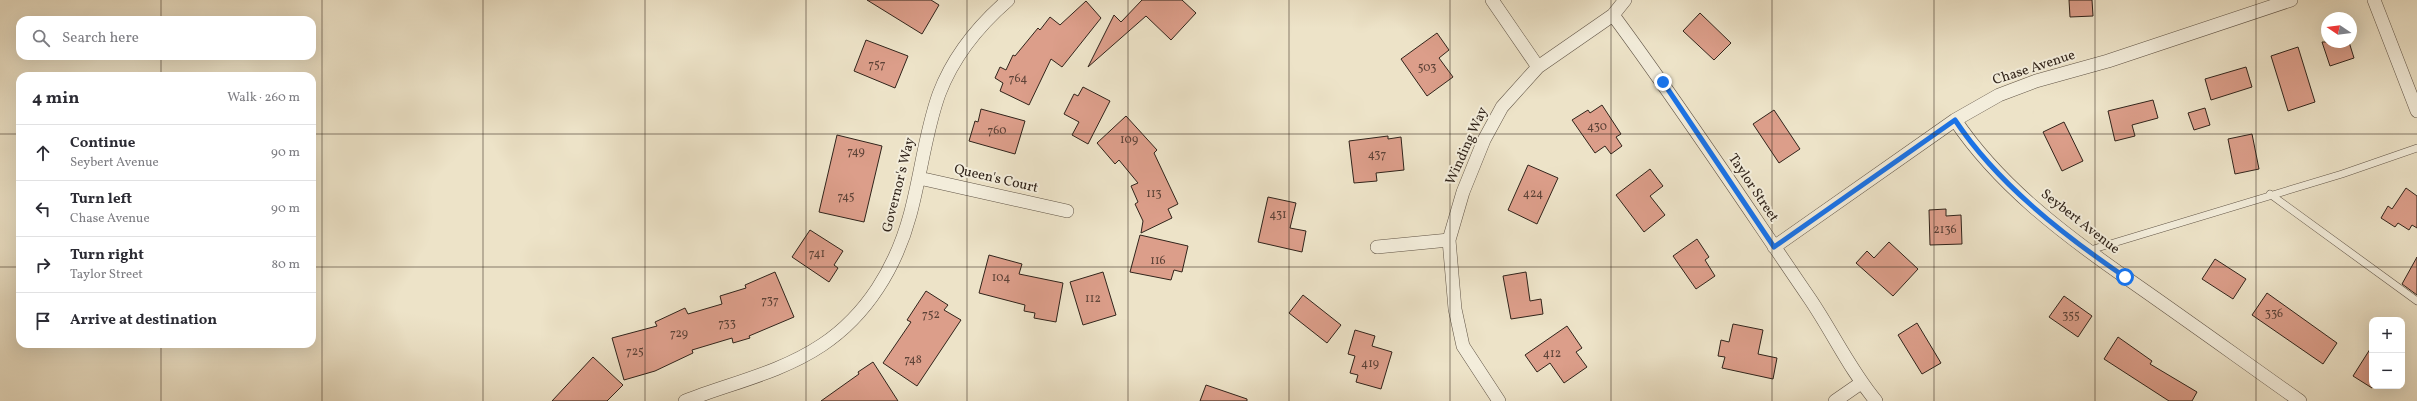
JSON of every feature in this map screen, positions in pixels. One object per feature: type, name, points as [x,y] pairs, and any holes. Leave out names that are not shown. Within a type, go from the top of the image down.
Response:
[{"type":"street","name":"Governor's Way","points":[[685,401],[768,373],[796,361],[823,344],[847,325],[872,298],[891,266],[910,215],[939,95],[951,68],[981,25],[1008,0]]},
{"type":"street","points":[[1492,0],[1538,67]]},
{"type":"street","name":"Winding Way","points":[[1499,401],[1463,346],[1455,309],[1450,240],[1462,192],[1484,140],[1502,107],[1538,67],[1613,15],[1625,0]]},
{"type":"street","name":"Chase Avenue","points":[[1774,247],[1955,120],[1999,95],[2036,81],[2108,61],[2291,0]]},
{"type":"street","points":[[2374,0],[2417,111]]},
{"type":"street","name":"Taylor Street","points":[[1613,15],[1663,82],[1822,316],[1861,382],[1876,401]]},
{"type":"street","name":"Seybert Avenue","points":[[1955,120],[1970,143],[2030,204],[2087,251],[2300,401]]},
{"type":"street","name":"Queen's Court","points":[[918,178],[1067,212]]},
{"type":"street","points":[[1377,247],[1450,240]]},
{"type":"street","points":[[1835,401],[1861,382]]},
{"type":"lane","points":[[2087,251],[2270,194],[2342,174],[2417,148]]},
{"type":"lane","points":[[2270,194],[2417,301]]},
{"type":"building","points":[[867,0],[931,0],[939,5],[922,34]]},
{"type":"building","points":[[1142,0],[1182,0],[1196,13],[1171,40],[1146,16],[1088,67],[1114,15],[1121,22]]},
{"type":"building","points":[[2069,0],[2092,0],[2093,16],[2070,17]]},
{"type":"building","points":[[1086,1],[1101,18],[1062,67],[1051,59],[1029,105],[1000,91],[1003,83],[995,78],[1000,67],[1006,70],[1013,55],[1015,56],[1038,28],[1040,30],[1050,17],[1060,25]]},
{"type":"building","points":[[1700,13],[1731,43],[1714,60],[1683,31]]},
{"type":"building","points":[[1437,33],[1449,50],[1439,58],[1453,77],[1427,96],[1401,59]]},
{"type":"building","points":[[866,40],[908,56],[895,88],[854,71]]},
{"type":"building","points":[[2298,47],[2315,102],[2288,111],[2271,56]]},
{"type":"building","points":[[2324,48],[2351,48],[2354,58],[2330,66]]},
{"type":"building","points":[[2246,67],[2252,87],[2211,100],[2205,79]]},
{"type":"building","points":[[1083,87],[1110,101],[1088,144],[1072,135],[1079,122],[1064,114],[1074,94],[1078,96]]},
{"type":"building","points":[[2153,100],[2158,118],[2132,125],[2135,136],[2115,141],[2108,111]]},
{"type":"building","points":[[1602,105],[1621,134],[1616,137],[1622,146],[1611,154],[1605,146],[1595,153],[1572,120],[1588,110],[1590,113]]},
{"type":"building","points":[[2205,108],[2210,125],[2194,130],[2188,113]]},
{"type":"building","points":[[981,109],[1025,121],[1015,154],[969,141],[975,121],[978,122]]},
{"type":"building","points":[[1774,110],[1800,149],[1779,163],[1753,124]]},
{"type":"building","points":[[1126,116],[1157,150],[1154,153],[1178,204],[1168,209],[1172,218],[1141,233],[1143,221],[1135,204],[1138,202],[1131,186],[1138,183],[1119,160],[1115,164],[1097,143]]},
{"type":"building","points":[[2064,122],[2083,161],[2062,171],[2043,132]]},
{"type":"building","points":[[2252,134],[2259,169],[2235,174],[2228,139]]},
{"type":"building","points":[[837,135],[882,146],[864,222],[819,212]]},
{"type":"building","points":[[1388,136],[1388,139],[1401,137],[1404,170],[1376,173],[1377,181],[1354,183],[1349,141]]},
{"type":"building","points":[[1528,165],[1558,178],[1537,224],[1508,210]]},
{"type":"building","points":[[1650,169],[1663,186],[1650,196],[1665,215],[1644,232],[1616,195]]},
{"type":"building","points":[[2406,188],[2417,196],[2417,228],[2412,225],[2409,230],[2398,223],[2395,227],[2381,218],[2388,206],[2392,209]]},
{"type":"building","points":[[1268,197],[1296,203],[1290,228],[1306,231],[1302,252],[1258,242]]},
{"type":"building","points":[[1946,209],[1946,216],[1961,215],[1962,244],[1930,245],[1929,210]]},
{"type":"building","points":[[810,230],[843,251],[834,265],[838,268],[829,282],[792,257]]},
{"type":"building","points":[[1140,235],[1188,246],[1182,272],[1174,270],[1171,280],[1130,272]]},
{"type":"building","points":[[1697,239],[1709,257],[1705,260],[1715,276],[1696,289],[1673,256]]},
{"type":"building","points":[[1889,242],[1918,269],[1893,296],[1856,263],[1867,251],[1874,258]]},
{"type":"building","points":[[989,255],[1022,264],[1019,274],[1063,283],[1056,322],[1034,318],[1035,313],[1024,311],[1025,305],[979,293]]},
{"type":"building","points":[[2417,257],[2417,295],[2402,284]]},
{"type":"building","points":[[2215,259],[2246,279],[2233,299],[2202,279]]},
{"type":"building","points":[[775,272],[794,317],[749,336],[750,338],[733,343],[732,338],[692,350],[693,353],[655,371],[624,380],[612,338],[657,326],[655,322],[685,308],[688,314],[722,304],[720,296],[746,288],[745,285]]},
{"type":"building","points":[[1103,272],[1116,315],[1083,325],[1070,282]]},
{"type":"building","points":[[1526,272],[1530,301],[1541,299],[1543,314],[1511,319],[1503,276]]},
{"type":"building","points":[[926,291],[948,305],[944,310],[961,320],[917,386],[883,363],[911,322],[907,320]]},
{"type":"building","points":[[2267,293],[2337,343],[2323,364],[2252,315]]},
{"type":"building","points":[[1303,295],[1341,325],[1327,343],[1289,313]]},
{"type":"building","points":[[2064,296],[2092,316],[2078,337],[2049,317]]},
{"type":"building","points":[[1917,323],[1941,363],[1922,374],[1898,335]]},
{"type":"building","points":[[1733,324],[1763,330],[1758,354],[1777,358],[1773,379],[1722,368],[1725,357],[1718,356],[1721,340],[1729,342]]},
{"type":"building","points":[[1567,326],[1582,348],[1576,352],[1587,367],[1564,383],[1550,363],[1537,372],[1525,355]]},
{"type":"building","points":[[1355,330],[1375,336],[1372,346],[1392,352],[1381,389],[1356,382],[1358,375],[1350,373],[1355,356],[1348,354]]},
{"type":"building","points":[[2118,337],[2152,361],[2150,364],[2197,392],[2192,401],[2169,401],[2104,359]]},
{"type":"building","points":[[2369,351],[2369,386],[2353,376]]},
{"type":"building","points":[[593,357],[623,385],[607,401],[552,401]]},
{"type":"building","points":[[873,362],[898,401],[821,401],[859,374],[858,372]]},
{"type":"building","points":[[1206,385],[1247,399],[1247,401],[1200,401]]},
{"type":"route","points":[[1663,82],[1774,247],[1955,120],[1970,143],[2030,204],[2087,251],[2125,277]]}]
